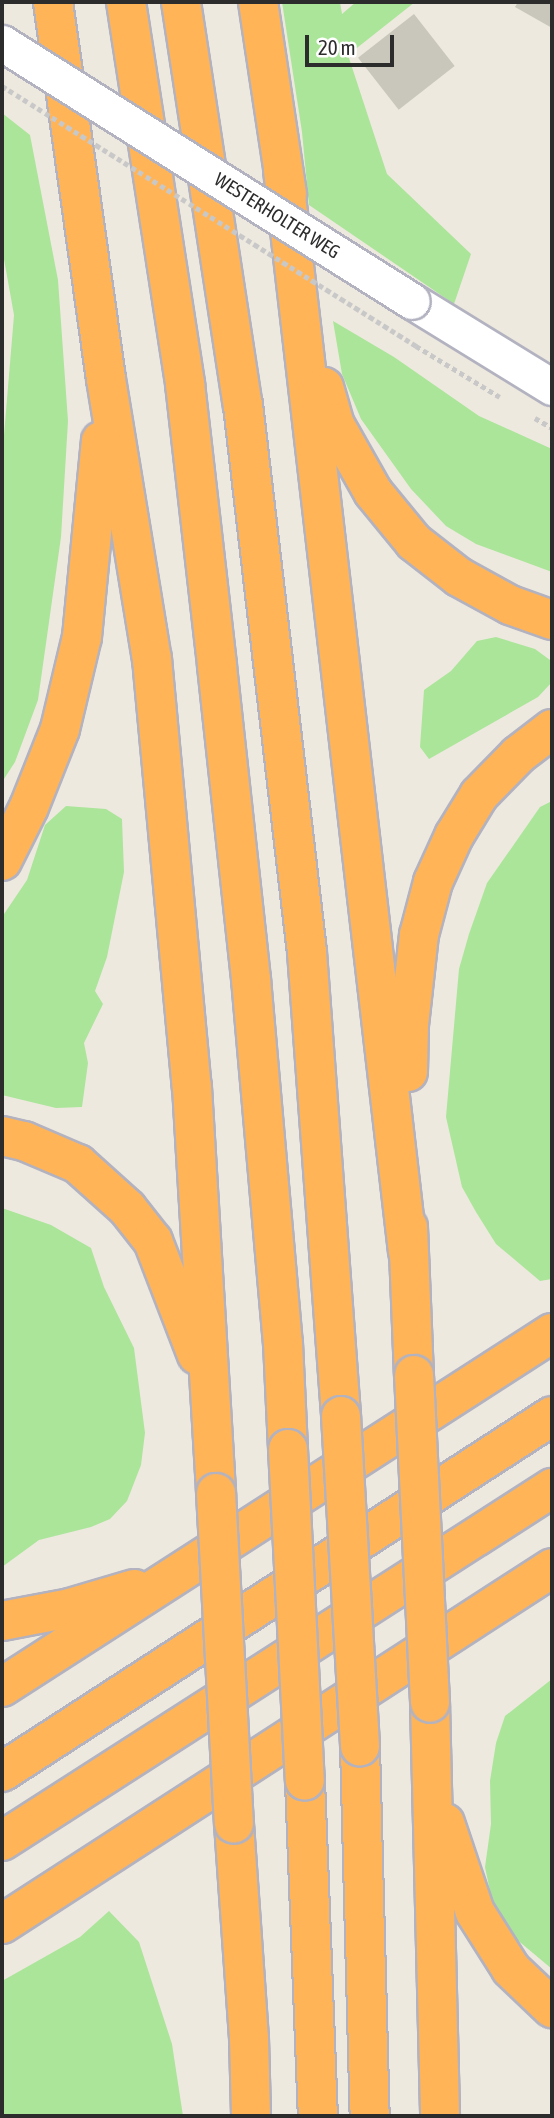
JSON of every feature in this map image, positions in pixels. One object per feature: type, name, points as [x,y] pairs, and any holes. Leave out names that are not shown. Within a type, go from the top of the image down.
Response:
[{"type":"highway","points":[[53,2],[106,379],[152,659],[192,1087],[233,1824],[249,2038],[251,2116]]},
{"type":"highway","points":[[126,2],[185,384],[251,979],[283,1343],[305,1781],[318,2116]]},
{"type":"highway","points":[[181,2],[243,404],[307,952],[341,1416],[360,1746],[370,2116]]},
{"type":"highway","points":[[258,2],[312,348],[334,423],[373,492],[414,542],[459,578],[510,605],[552,620]]},
{"type":"highway","points":[[283,170],[408,1252]]},
{"type":"highway","points":[[2,861],[29,807],[60,729],[82,637],[106,379]]},
{"type":"highway","points":[[440,2116],[434,1788],[408,1252],[409,1024],[419,935],[433,882],[454,836],[480,795],[518,755],[552,729]]},
{"type":"highway","points":[[2,1136],[24,1141],[78,1164],[127,1208],[153,1241],[211,1392]]},
{"type":"highway","points":[[2,1687],[552,1333]]},
{"type":"highway","points":[[2,1772],[552,1416]]},
{"type":"highway","points":[[2,1842],[552,1488]]},
{"type":"highway","points":[[2,1924],[552,1568]]},
{"type":"highway","points":[[2,1621],[69,1608],[179,1575]]},
{"type":"highway","points":[[463,1627],[552,1592]]},
{"type":"highway","points":[[434,1788],[475,1912],[511,1969],[552,2008]]},
{"type":"highway","points":[[231,2116],[238,1903]]},
{"type":"street","name":"WESTERHOLTER WEG","points":[[2,43],[552,387]]},
{"type":"path","points":[[2,86],[507,401]]},
{"type":"path","points":[[530,414],[552,428]]},
{"type":"green space","points":[[282,2],[340,2],[342,14],[356,2],[415,2],[348,55],[387,174],[471,254],[454,304],[309,205],[302,132]]},
{"type":"green space","points":[[2,113],[30,135],[58,280],[68,421],[61,537],[38,700],[15,762],[2,782],[2,459],[14,315],[2,248]]},
{"type":"green space","points":[[333,321],[394,357],[479,416],[552,449],[552,572],[476,544],[446,526],[411,489],[361,419],[342,374]]},
{"type":"green space","points":[[496,637],[535,649],[550,660],[552,682],[538,697],[429,759],[420,747],[424,690],[451,671],[477,641]]},
{"type":"green space","points":[[552,801],[552,1279],[540,1281],[496,1244],[476,1212],[462,1187],[446,1117],[459,969],[469,934],[487,883],[540,807]]},
{"type":"green space","points":[[66,806],[106,809],[122,819],[124,872],[107,957],[95,991],[103,1004],[84,1043],[88,1063],[82,1107],[56,1108],[2,1095],[2,917],[27,880],[45,825]]},
{"type":"green space","points":[[2,1208],[51,1225],[91,1248],[104,1287],[134,1348],[145,1433],[141,1465],[127,1501],[110,1519],[91,1527],[39,1540],[2,1567]]},
{"type":"green space","points":[[552,1679],[552,1969],[509,1933],[491,1896],[485,1867],[491,1824],[490,1781],[496,1743],[505,1716]]},
{"type":"green space","points":[[109,1911],[139,1942],[172,2044],[183,2116],[2,2116],[2,1981],[80,1937]]},
{"type":"building","points":[[518,2],[552,2],[552,28],[515,7]]},
{"type":"building","points":[[414,14],[455,66],[399,110],[358,58]]}]
